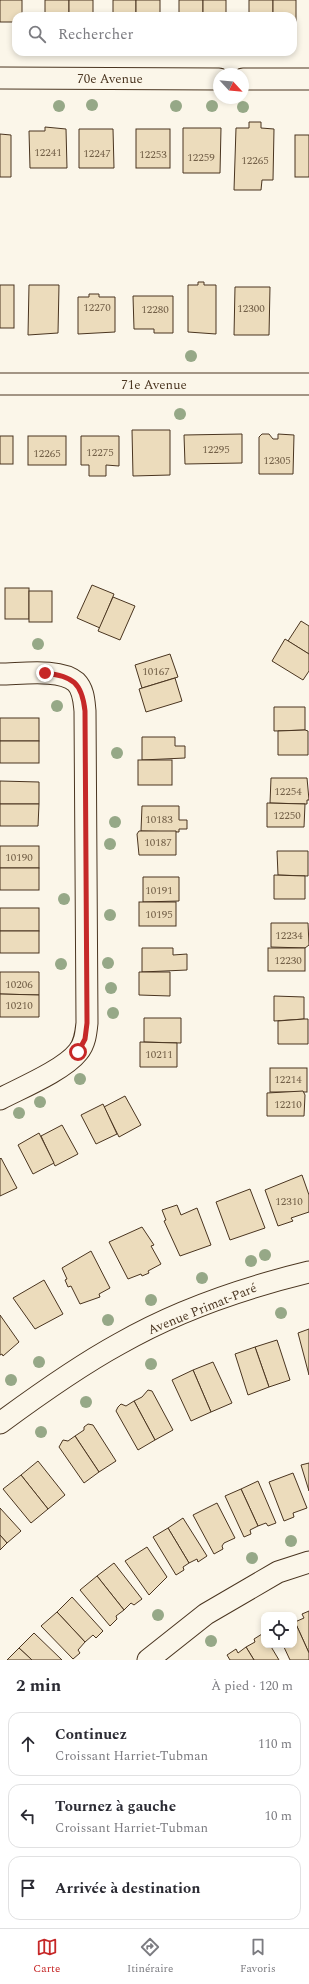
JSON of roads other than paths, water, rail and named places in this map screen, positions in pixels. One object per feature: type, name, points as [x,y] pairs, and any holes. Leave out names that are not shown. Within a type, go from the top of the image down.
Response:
[{"type":"street","name":"70e Avenue","points":[[0,78],[213,78]]},
{"type":"street","points":[[249,79],[309,79]]},
{"type":"street","name":"71e Avenue","points":[[0,384],[309,384]]},
{"type":"street","points":[[0,674],[45,673],[62,675],[76,683],[84,696],[87,1015],[85,1039],[78,1052],[63,1066],[0,1099]]},
{"type":"street","name":"Avenue Primat-Paré","points":[[0,1423],[75,1370],[119,1343],[165,1320],[248,1289],[309,1272]]},
{"type":"street","points":[[148,1660],[206,1614],[278,1572],[309,1562]]}]
